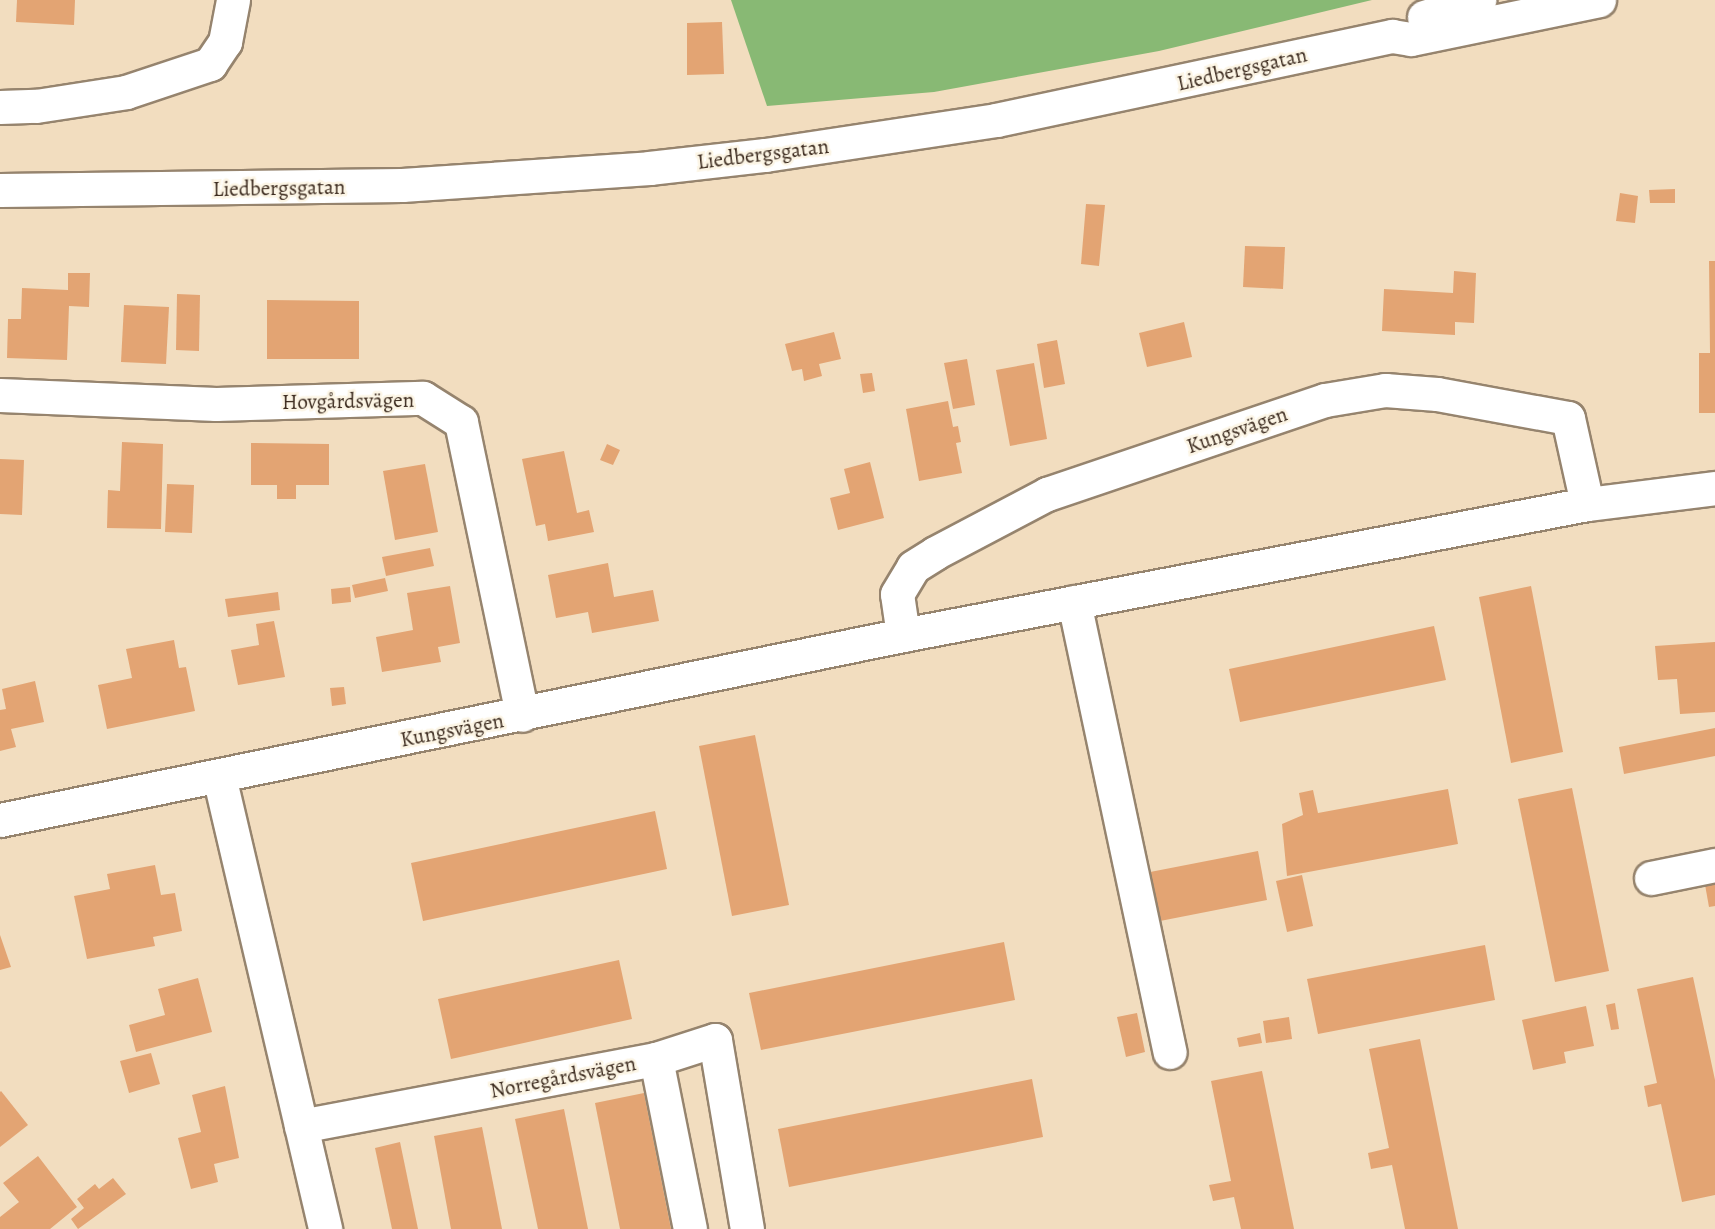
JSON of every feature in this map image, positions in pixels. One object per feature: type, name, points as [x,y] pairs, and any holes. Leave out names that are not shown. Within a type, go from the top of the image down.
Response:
[{"type":"street","points":[[0,107],[36,106],[126,92],[210,64],[225,42],[233,0]]},
{"type":"street","name":"Liedbergsgatan","points":[[1392,36],[1408,22],[1479,0]]},
{"type":"street","name":"Liedbergsgatan","points":[[0,190],[125,190],[490,180],[765,155],[1019,116],[1392,36],[1411,39],[1599,0]]},
{"type":"street","name":"Liedbergsgatan","points":[[0,174],[125,190]]},
{"type":"street","name":"Kungsvägen","points":[[903,635],[897,594],[913,567],[935,553],[1047,494],[1325,400],[1385,390],[1437,394],[1568,418],[1587,504]]},
{"type":"street","name":"Hovgårdsvägen","points":[[0,394],[216,404],[423,398],[461,422],[522,715]]},
{"type":"street","name":"Kungsvägen","points":[[0,820],[522,715],[903,635],[1587,504],[1715,488]]},
{"type":"street","points":[[1074,602],[1170,1052]]},
{"type":"street","points":[[219,776],[325,1229]]},
{"type":"street","points":[[1650,878],[1715,865]]},
{"type":"street","points":[[656,1059],[715,1040],[747,1229]]},
{"type":"street","name":"Norregårdsvägen","points":[[301,1126],[656,1059],[690,1229]]},
{"type":"green space","points":[[731,0],[1372,0],[1159,51],[934,92],[767,106]]},
{"type":"building","points":[[17,0],[75,0],[74,25],[16,22]]},
{"type":"building","points":[[722,22],[724,74],[687,75],[687,23]]},
{"type":"building","points":[[1675,189],[1675,203],[1650,203],[1649,190]]},
{"type":"building","points":[[1620,193],[1638,196],[1635,223],[1616,221]]},
{"type":"building","points":[[1086,204],[1105,205],[1099,266],[1081,264]]},
{"type":"building","points":[[1245,246],[1285,247],[1283,289],[1243,287]]},
{"type":"building","points":[[1709,261],[1715,261],[1715,413],[1699,413],[1699,353],[1710,353]]},
{"type":"building","points":[[1454,271],[1476,273],[1474,323],[1455,322],[1455,335],[1382,331],[1384,289],[1453,293]]},
{"type":"building","points":[[68,273],[90,273],[89,307],[69,306],[67,360],[7,358],[8,319],[21,319],[22,288],[68,290]]},
{"type":"building","points":[[177,294],[200,295],[199,351],[176,350]]},
{"type":"building","points":[[267,300],[359,301],[359,359],[267,359]]},
{"type":"building","points":[[124,305],[169,307],[166,364],[121,362]]},
{"type":"building","points":[[1184,322],[1192,357],[1147,367],[1139,333]]},
{"type":"building","points":[[834,332],[841,359],[819,364],[822,376],[804,381],[802,369],[792,371],[785,344]]},
{"type":"building","points":[[1057,340],[1065,384],[1044,388],[1037,344]]},
{"type":"building","points":[[967,359],[975,405],[953,409],[944,363]]},
{"type":"building","points":[[1034,363],[1047,439],[1010,446],[996,370]]},
{"type":"building","points":[[872,373],[875,391],[863,393],[860,374]]},
{"type":"building","points":[[948,401],[953,427],[958,426],[961,442],[956,443],[962,473],[919,481],[906,409]]},
{"type":"building","points":[[122,442],[163,444],[161,529],[107,528],[108,490],[120,491]]},
{"type":"building","points":[[251,443],[329,444],[329,485],[296,485],[296,499],[277,499],[277,485],[251,485]]},
{"type":"building","points":[[607,444],[620,450],[613,465],[600,460]]},
{"type":"building","points":[[564,451],[577,513],[589,510],[594,532],[548,541],[545,524],[536,526],[522,459]]},
{"type":"building","points":[[0,459],[24,460],[22,515],[0,514]]},
{"type":"building","points":[[870,462],[884,518],[838,530],[830,498],[850,493],[844,469]]},
{"type":"building","points":[[425,464],[438,532],[395,540],[383,471]]},
{"type":"building","points":[[167,484],[194,485],[192,533],[165,532]]},
{"type":"building","points":[[430,548],[434,566],[386,576],[382,557]]},
{"type":"building","points":[[608,563],[614,597],[653,590],[659,621],[592,633],[588,612],[556,618],[548,575]]},
{"type":"building","points":[[385,578],[388,591],[355,598],[352,585]]},
{"type":"building","points":[[450,586],[460,643],[438,647],[441,662],[382,672],[376,637],[413,630],[407,593]]},
{"type":"building","points":[[1531,586],[1563,752],[1511,763],[1479,597]]},
{"type":"building","points":[[350,587],[351,602],[332,604],[331,589]]},
{"type":"building","points":[[278,592],[280,610],[228,617],[225,599]]},
{"type":"building","points":[[274,621],[285,677],[238,685],[231,650],[259,645],[256,624]]},
{"type":"building","points":[[1434,626],[1446,680],[1240,722],[1229,669]]},
{"type":"building","points":[[174,640],[179,668],[186,667],[195,711],[107,729],[98,685],[132,678],[126,649]]},
{"type":"building","points":[[1715,642],[1715,712],[1680,714],[1677,679],[1658,680],[1655,646]]},
{"type":"building","points":[[35,681],[44,722],[11,729],[16,747],[0,751],[0,710],[6,709],[2,689]]},
{"type":"building","points":[[344,687],[346,704],[332,706],[330,688]]},
{"type":"building","points":[[1715,728],[1715,756],[1624,774],[1619,747]]},
{"type":"building","points":[[755,735],[789,905],[732,916],[699,746]]},
{"type":"building","points":[[1572,788],[1609,971],[1555,982],[1518,799]]},
{"type":"building","points":[[1448,789],[1458,844],[1287,876],[1282,824],[1303,815],[1299,793],[1313,790],[1318,813]]},
{"type":"building","points":[[655,811],[667,869],[423,921],[411,863]]},
{"type":"building","points":[[1258,851],[1267,900],[1155,922],[1145,873]]},
{"type":"building","points":[[155,865],[161,895],[175,893],[182,931],[153,937],[155,946],[87,959],[74,896],[110,889],[107,874]]},
{"type":"building","points":[[1302,875],[1313,926],[1287,932],[1276,881]]},
{"type":"building","points":[[1715,877],[1715,906],[1709,907],[1704,879]]},
{"type":"building","points":[[0,935],[11,967],[0,970]]},
{"type":"building","points":[[1004,942],[1015,1000],[761,1050],[749,993]]},
{"type":"building","points":[[1485,945],[1495,1000],[1318,1034],[1307,979]]},
{"type":"building","points":[[619,960],[632,1019],[451,1059],[438,999]]},
{"type":"building","points":[[1693,977],[1715,1080],[1715,1195],[1682,1202],[1661,1104],[1648,1107],[1644,1086],[1657,1083],[1637,989]]},
{"type":"building","points":[[198,978],[212,1032],[136,1052],[129,1025],[165,1015],[158,989]]},
{"type":"building","points":[[1615,1003],[1619,1029],[1611,1030],[1606,1005]]},
{"type":"building","points":[[1586,1006],[1594,1046],[1564,1052],[1566,1063],[1533,1070],[1522,1020]]},
{"type":"building","points":[[1137,1013],[1145,1052],[1126,1057],[1117,1017]]},
{"type":"building","points":[[1289,1017],[1292,1039],[1266,1043],[1263,1021]]},
{"type":"building","points":[[1260,1033],[1262,1043],[1239,1047],[1237,1038]]},
{"type":"building","points":[[1420,1039],[1458,1229],[1405,1229],[1392,1165],[1371,1169],[1368,1153],[1389,1148],[1369,1049]]},
{"type":"building","points":[[151,1053],[160,1084],[129,1093],[120,1061]]},
{"type":"building","points":[[1262,1071],[1294,1229],[1241,1229],[1234,1197],[1213,1201],[1209,1185],[1231,1181],[1211,1081]]},
{"type":"building","points":[[1032,1079],[1043,1137],[789,1187],[778,1129]]},
{"type":"building","points":[[225,1086],[239,1158],[214,1164],[218,1182],[191,1189],[178,1138],[201,1132],[192,1095]]},
{"type":"building","points":[[0,1092],[28,1125],[0,1147]]},
{"type":"building","points":[[644,1093],[671,1229],[620,1229],[595,1103]]},
{"type":"building","points":[[564,1109],[588,1229],[538,1229],[515,1119]]},
{"type":"building","points":[[482,1127],[502,1229],[451,1229],[434,1136]]},
{"type":"building","points":[[400,1142],[418,1229],[392,1229],[375,1148]]},
{"type":"building","points":[[38,1156],[77,1207],[50,1229],[0,1229],[0,1217],[19,1202],[3,1183]]},
{"type":"building","points":[[113,1178],[126,1194],[78,1229],[71,1219],[84,1208],[77,1199],[95,1184],[99,1189]]}]
